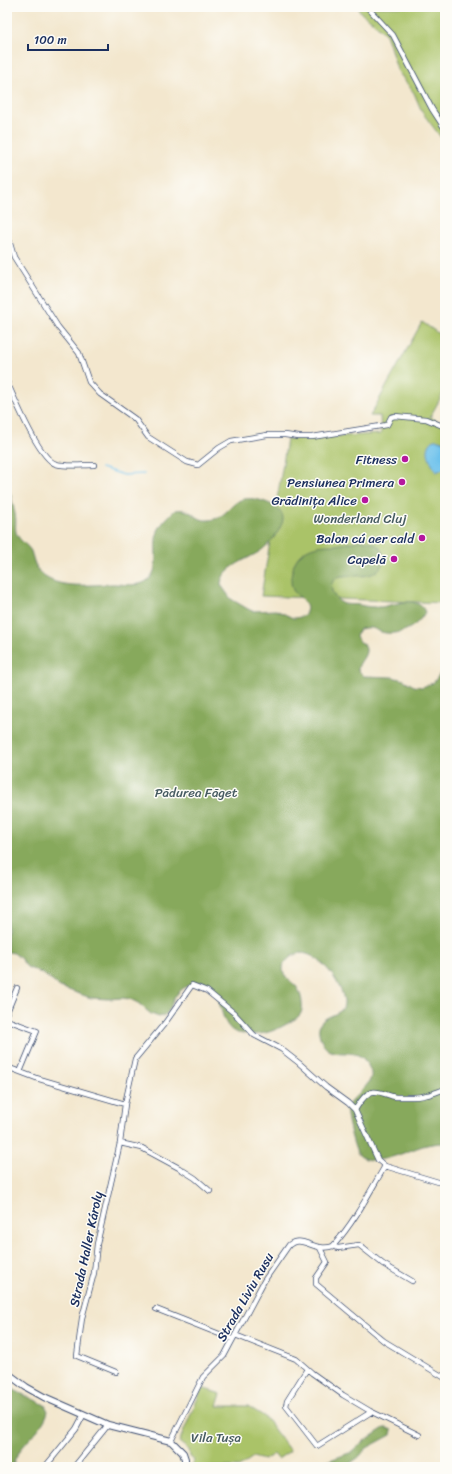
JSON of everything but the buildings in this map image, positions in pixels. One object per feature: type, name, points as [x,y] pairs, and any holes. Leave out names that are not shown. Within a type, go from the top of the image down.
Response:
[{"type":"main road","points":[[7,1373],[26,1387],[108,1424],[172,1441],[183,1453],[185,1467]]},
{"type":"street","points":[[367,7],[393,35],[432,109],[445,129]]},
{"type":"street","points":[[7,233],[14,257],[58,327],[79,353],[89,382],[100,394],[135,420],[148,437],[187,462],[198,465],[219,448],[231,441],[267,435],[312,437],[387,425],[391,417],[395,416],[426,419],[445,427]]},
{"type":"street","points":[[7,382],[34,439],[50,460],[56,464],[94,465]]},
{"type":"street","name":"Strada Haller Károly","points":[[116,1372],[77,1356],[82,1318],[94,1272],[97,1244],[120,1143],[125,1104],[135,1059],[165,1023],[192,985],[207,991],[234,1014],[254,1035],[281,1049],[299,1063],[326,1088],[348,1102],[355,1110]]},
{"type":"street","points":[[7,1012],[17,988]]},
{"type":"street","points":[[7,1020],[37,1031],[20,1072]]},
{"type":"street","points":[[7,1067],[36,1078],[125,1104]]},
{"type":"street","points":[[445,1089],[416,1097],[396,1097],[387,1096],[377,1092],[370,1092],[364,1097],[355,1110],[378,1160],[385,1166],[445,1184]]},
{"type":"street","points":[[120,1143],[142,1148],[148,1151],[195,1178],[210,1191]]},
{"type":"street","points":[[333,1246],[352,1223],[385,1166]]},
{"type":"street","name":"Strada Liviu Rusu","points":[[172,1441],[203,1377],[224,1356],[264,1281],[292,1242],[298,1241],[320,1248],[328,1248],[333,1246],[338,1248],[359,1245],[383,1264],[412,1281]]},
{"type":"street","points":[[320,1248],[327,1262],[316,1278],[316,1284],[384,1341],[445,1378]]},
{"type":"street","points":[[156,1309],[296,1359],[342,1395],[371,1412],[419,1435]]},
{"type":"street","points":[[307,1369],[287,1401],[286,1406],[317,1446],[371,1412]]},
{"type":"street","points":[[45,1467],[76,1429],[84,1414]]},
{"type":"street","points":[[74,1467],[108,1424]]},
{"type":"green space","points":[[357,7],[445,7],[445,143],[422,112],[414,93],[397,70],[386,35],[372,21],[362,14]]},
{"type":"green space","name":"Wonderland Cluj","points":[[422,322],[445,338],[445,390],[430,417],[445,425],[445,603],[261,596],[287,439],[381,434],[380,416],[370,416]]},
{"type":"green space","name":"Pădurea Făget","points":[[7,482],[16,517],[17,535],[31,551],[37,569],[43,576],[60,583],[70,585],[130,585],[146,581],[150,578],[155,567],[156,537],[159,528],[175,510],[190,512],[200,519],[209,520],[218,518],[241,500],[254,499],[264,501],[274,506],[281,512],[283,520],[277,533],[265,547],[258,553],[231,568],[222,578],[221,585],[231,599],[252,611],[276,610],[293,618],[302,616],[305,614],[307,608],[305,602],[293,590],[291,581],[292,571],[298,557],[304,551],[316,546],[339,545],[357,541],[368,541],[374,543],[383,552],[384,560],[382,565],[376,572],[369,575],[337,577],[332,583],[332,591],[338,601],[345,604],[368,607],[381,607],[411,602],[417,603],[422,607],[425,612],[422,617],[414,625],[404,631],[398,633],[386,633],[372,628],[365,628],[360,629],[356,636],[366,649],[365,655],[358,667],[358,670],[364,676],[392,677],[404,680],[414,686],[422,687],[433,683],[445,667],[445,1143],[426,1145],[400,1155],[381,1160],[364,1158],[358,1154],[352,1139],[346,1109],[352,1100],[369,1082],[371,1073],[367,1063],[361,1057],[355,1054],[335,1052],[329,1050],[324,1045],[320,1037],[319,1029],[321,1023],[324,1019],[340,1011],[343,1008],[344,1002],[333,975],[317,959],[309,955],[300,953],[292,956],[284,964],[283,968],[284,975],[296,986],[302,1000],[300,1015],[280,1028],[264,1033],[253,1034],[236,1033],[229,1027],[225,1021],[214,989],[210,984],[199,982],[183,988],[175,997],[168,1012],[159,1017],[151,1014],[138,1003],[130,999],[91,998],[60,987],[43,974],[27,967],[14,953],[7,952]]},
{"type":"green space","points":[[7,1385],[45,1405],[48,1411],[41,1426],[18,1453],[13,1467],[7,1467]]},
{"type":"green space","name":"Vila Tușa","points":[[202,1388],[221,1394],[217,1406],[248,1406],[265,1417],[290,1451],[278,1459],[274,1454],[264,1460],[253,1457],[239,1467],[191,1467],[194,1460],[190,1457],[189,1450],[179,1442]]},
{"type":"green space","points":[[384,1428],[392,1430],[391,1435],[367,1448],[359,1457],[348,1465],[343,1467],[320,1467],[330,1460],[352,1452],[364,1441]]},
{"type":"water","points":[[434,440],[445,442],[445,468],[436,472],[430,460],[428,451],[430,444]]},
{"type":"waterway","points":[[101,468],[124,475],[144,474]]},
{"type":"place","name":"Fitness","points":[[405,459]]},
{"type":"place","name":"Pensiunea Primera","points":[[402,482]]},
{"type":"place","name":"Grădinița Alice","points":[[365,500]]},
{"type":"place","name":"Balon cú aer cald","points":[[422,538]]},
{"type":"place","name":"Capelă","points":[[394,559]]}]
